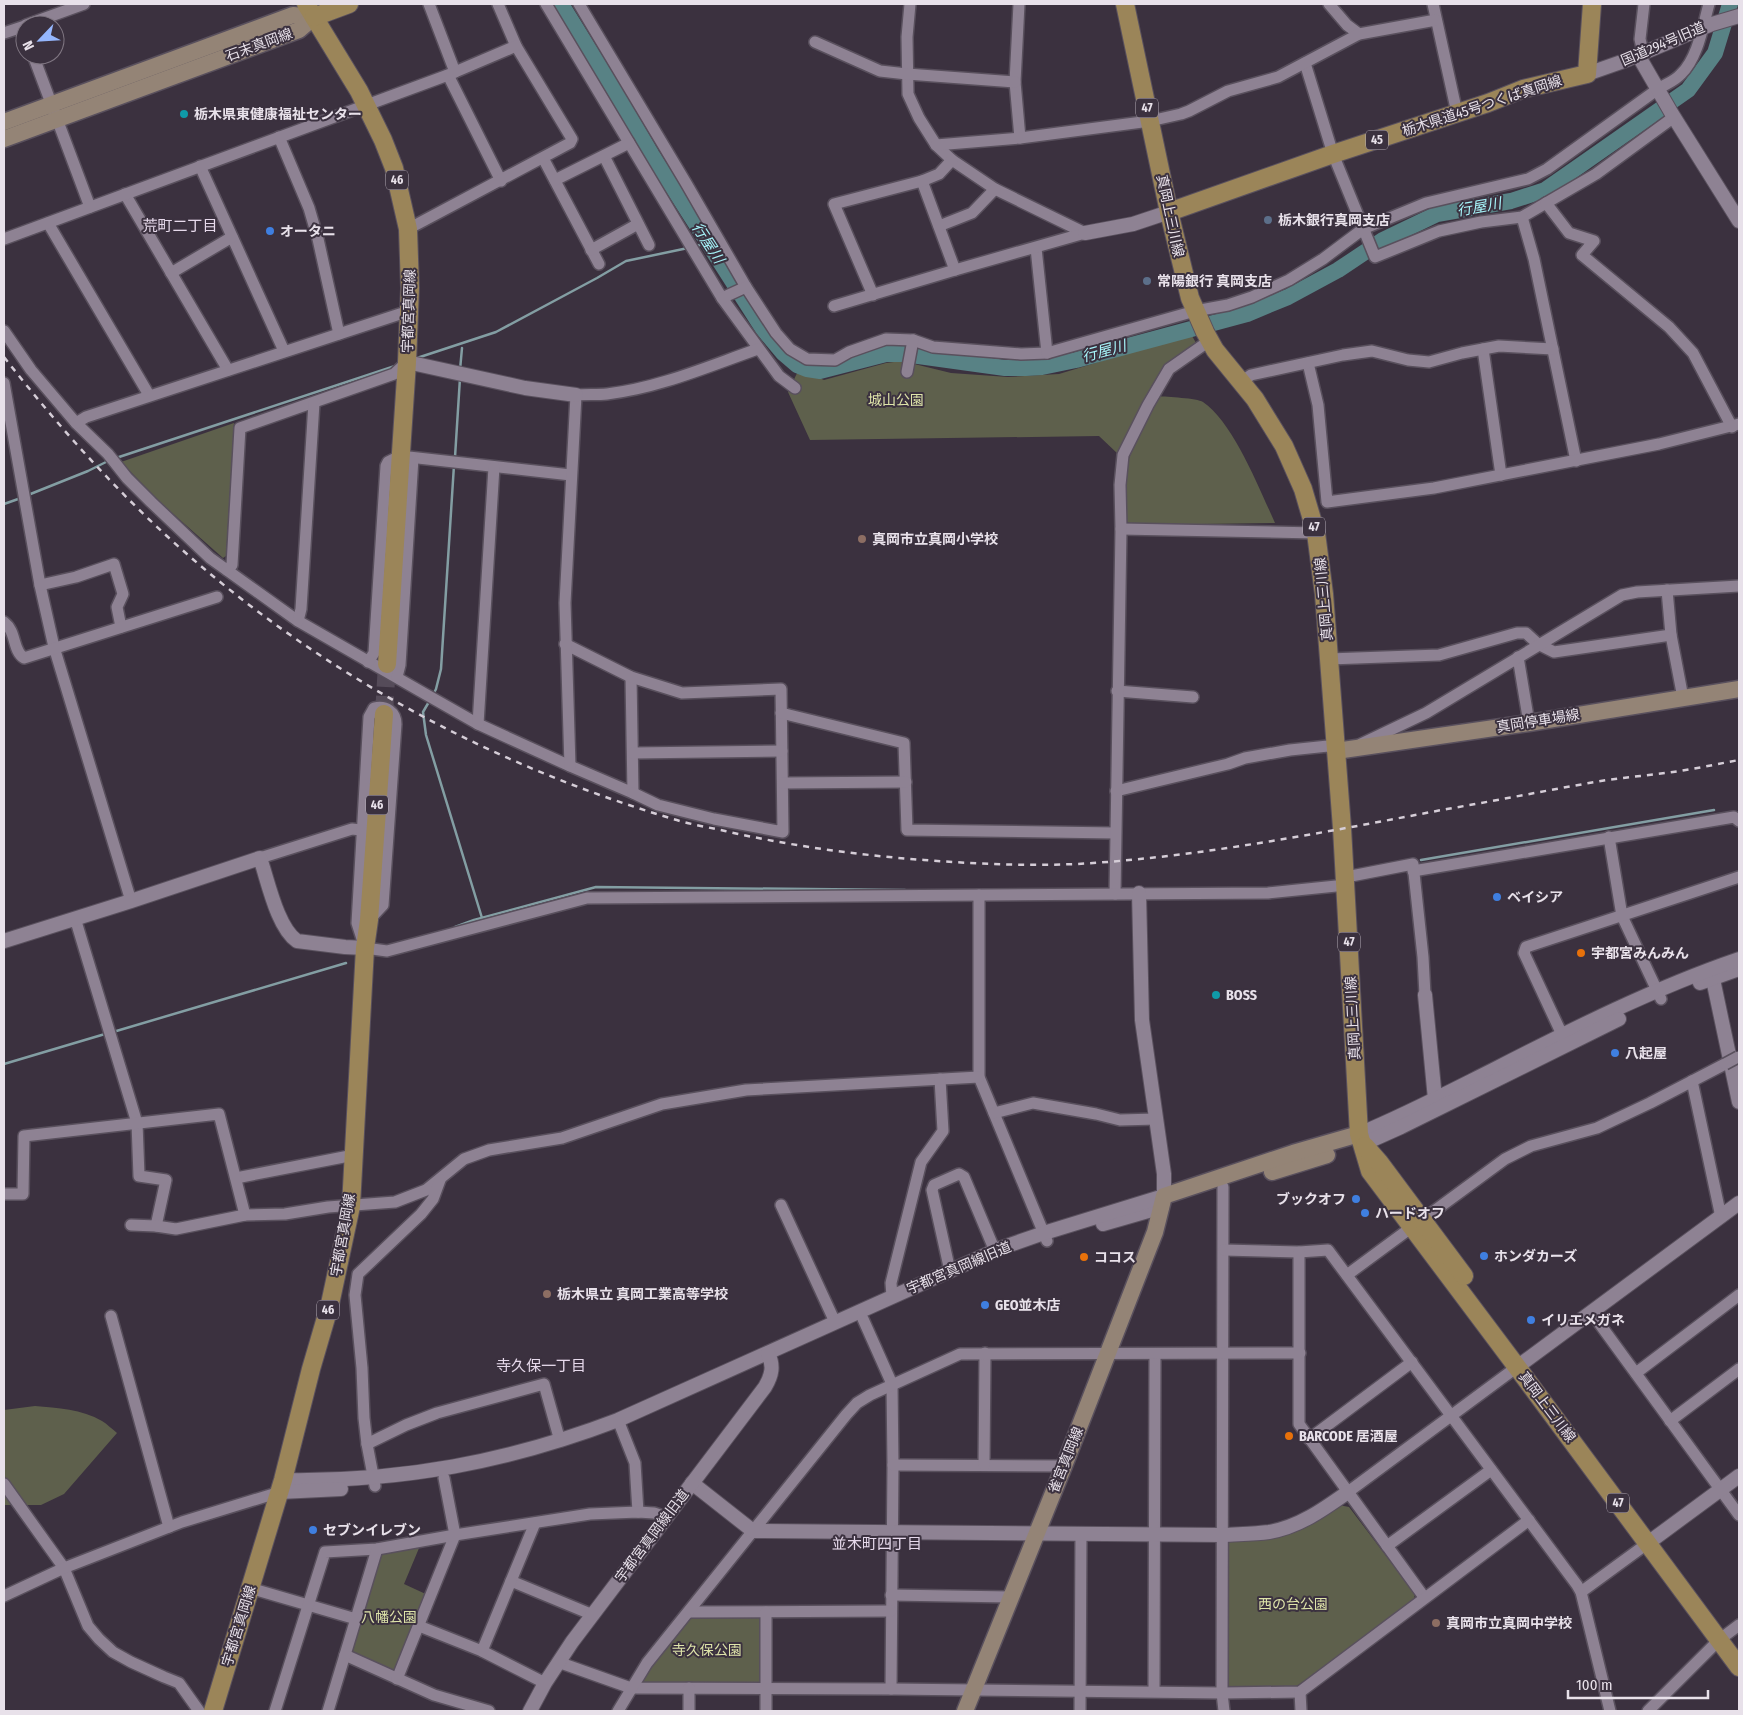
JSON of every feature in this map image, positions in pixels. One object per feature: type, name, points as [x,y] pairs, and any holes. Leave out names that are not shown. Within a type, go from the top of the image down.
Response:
[{"type":"main road","points":[[310,10],[349,4]]},
{"type":"main road","name":"真岡上三川線","points":[[1126,4],[1184,275],[1202,325],[1284,446],[1303,489],[1316,533],[1322,569],[1346,881],[1361,1139],[1379,1162],[1417,1224],[1652,1540],[1729,1633],[1739,1649]]},
{"type":"main road","points":[[1587,74],[1592,4]]},
{"type":"main road","name":"宇都宮真岡線","points":[[310,10],[367,106],[384,140],[394,168],[408,229],[410,257],[406,457],[392,670]]},
{"type":"main road","name":"石末真岡線","points":[[4,122],[54,112],[298,30],[310,10]]},
{"type":"main road","name":"栃木県道45号つくば真岡線","points":[[1169,212],[1523,89],[1587,74]]},
{"type":"main road","name":"石末真岡線","points":[[4,139],[54,112]]},
{"type":"main road","name":"真岡停車場線","points":[[1336,751],[1529,723],[1739,689]]},
{"type":"main road","name":"宇都宮真岡線","points":[[213,1711],[281,1486],[330,1304],[351,1206],[365,948],[369,920],[384,714]]},
{"type":"main road","points":[[1163,1201],[1223,1187],[1361,1139]]},
{"type":"main road","points":[[1163,1201],[1293,1153],[1361,1139]]},
{"type":"main road","name":"雀宮真岡線","points":[[965,1711],[1156,1232],[1163,1201]]},
{"type":"main road","name":"真岡上三川線","points":[[1729,1633],[1739,1667]]},
{"type":"street","points":[[57,15],[84,4]]},
{"type":"street","points":[[429,4],[451,74],[501,181]]},
{"type":"street","points":[[408,229],[570,144],[572,139],[516,46],[498,4]]},
{"type":"street","points":[[546,4],[722,298],[779,376],[794,388]]},
{"type":"street","points":[[578,4],[746,287],[776,333],[790,349],[807,359],[835,360],[856,349],[886,338],[913,340],[933,347],[1021,354],[1046,353],[1202,325]]},
{"type":"street","points":[[910,4],[907,37],[908,94],[919,118],[936,145],[952,160],[995,189],[1085,233]]},
{"type":"street","points":[[1019,4],[1015,82],[1020,138]]},
{"type":"street","points":[[1329,4],[1347,25],[1359,34]]},
{"type":"street","points":[[1433,4],[1457,113]]},
{"type":"street","points":[[1644,4],[1640,40],[1642,48],[1638,55],[1739,221]]},
{"type":"street","points":[[1115,894],[1121,529],[1120,485],[1123,455],[1148,405],[1169,369],[1202,325],[1228,305],[1274,288],[1323,260],[1364,231],[1426,203],[1528,179],[1659,92],[1684,72],[1689,64],[1707,26],[1710,4]]},
{"type":"street","name":"国道294号旧道","points":[[1587,74],[1707,26],[1738,16]]},
{"type":"street","points":[[936,145],[1020,138],[1150,121],[1189,111],[1228,91],[1278,77],[1359,34],[1436,20]]},
{"type":"street","points":[[815,42],[880,71],[1015,82]]},
{"type":"street","points":[[4,239],[367,106],[451,74],[516,46]]},
{"type":"street","points":[[1305,63],[1333,154],[1375,257],[1439,232],[1481,222],[1522,217],[1596,174],[1673,115]]},
{"type":"street","points":[[37,65],[90,207]]},
{"type":"street","points":[[279,137],[309,208],[318,239],[339,334]]},
{"type":"street","points":[[555,180],[629,143]]},
{"type":"street","points":[[604,156],[649,245]]},
{"type":"street","points":[[543,158],[598,264]]},
{"type":"street","points":[[873,296],[834,204],[922,180],[938,174],[952,160]]},
{"type":"street","points":[[200,166],[284,351]]},
{"type":"street","points":[[922,180],[955,270]]},
{"type":"street","points":[[939,226],[972,213],[995,189]]},
{"type":"street","points":[[125,194],[228,370]]},
{"type":"street","points":[[1308,363],[1318,405],[1327,502],[1434,488],[1576,461],[1735,426],[1692,353],[1669,326],[1582,255],[1594,241],[1569,233],[1546,203]]},
{"type":"street","points":[[834,306],[1085,233],[1133,224],[1169,212]]},
{"type":"street","points":[[1522,217],[1534,259],[1576,461]]},
{"type":"street","points":[[48,223],[149,396]]},
{"type":"street","points":[[591,250],[638,224]]},
{"type":"street","points":[[171,273],[232,237]]},
{"type":"street","points":[[1036,248],[1046,353]]},
{"type":"street","points":[[722,298],[746,287]]},
{"type":"street","points":[[76,423],[86,417],[409,311]]},
{"type":"street","points":[[4,331],[31,370],[76,423],[108,454],[127,478],[151,502],[210,558],[298,621],[368,662],[392,670],[431,698],[478,724],[658,805],[714,820],[784,832],[781,689],[682,692],[631,676],[565,644]]},
{"type":"street","points":[[907,372],[913,340]]},
{"type":"street","points":[[1241,382],[1251,375],[1343,355],[1372,351],[1408,360],[1429,362],[1499,346],[1552,349]]},
{"type":"street","points":[[227,570],[232,565],[240,428],[394,374],[407,362],[525,388],[576,395],[606,394],[639,388],[677,377],[758,349]]},
{"type":"street","points":[[1483,349],[1501,475]]},
{"type":"street","points":[[4,383],[40,585],[54,647],[131,901]]},
{"type":"street","points":[[570,766],[565,603],[576,395]]},
{"type":"street","points":[[298,621],[301,609],[314,403]]},
{"type":"street","points":[[4,456],[16,454]]},
{"type":"street","points":[[368,662],[374,653],[386,466],[388,462],[406,457],[571,475]]},
{"type":"street","points":[[478,724],[494,467]]},
{"type":"street","points":[[1121,529],[1316,533]]},
{"type":"street","points":[[40,585],[114,564],[124,594],[117,607],[121,627]]},
{"type":"street","points":[[1355,749],[1367,741],[1426,712],[1622,595],[1637,592],[1739,586]]},
{"type":"street","points":[[1667,590],[1672,635],[1683,698]]},
{"type":"street","points":[[4,622],[10,627],[19,654],[24,658],[54,647],[217,598]]},
{"type":"street","points":[[1329,659],[1439,655],[1517,633],[1526,633],[1538,644],[1554,652],[1672,635]]},
{"type":"street","points":[[1518,657],[1529,723]]},
{"type":"street","points":[[631,676],[633,793]]},
{"type":"street","points":[[1118,691],[1193,697]]},
{"type":"street","points":[[365,948],[357,923],[361,830],[369,717],[374,708],[378,707],[392,712],[396,716],[396,724],[383,905],[369,920]]},
{"type":"street","points":[[781,713],[904,743],[907,830],[1115,834]]},
{"type":"street","points":[[1116,791],[1267,754],[1328,746],[1336,751]]},
{"type":"street","points":[[633,753],[782,751]]},
{"type":"street","points":[[783,783],[906,782]]},
{"type":"street","points":[[1413,871],[1734,817],[1739,821]]},
{"type":"street","points":[[4,940],[352,829],[361,830]]},
{"type":"street","points":[[1608,837],[1622,916],[1659,995]]},
{"type":"street","points":[[260,858],[281,920],[291,937],[297,941],[387,950],[587,898],[1268,893],[1346,881],[1413,864],[1435,1099]]},
{"type":"street","points":[[1564,1040],[1524,953],[1526,947],[1739,877]]},
{"type":"street","points":[[1139,893],[1142,1020],[1164,1174],[1163,1201]]},
{"type":"street","points":[[979,895],[980,1077],[1045,1237]]},
{"type":"street","points":[[75,918],[138,1123],[139,1176],[166,1180],[156,1226]]},
{"type":"street","points":[[1361,1139],[1435,1099],[1739,959]]},
{"type":"street","points":[[1712,973],[1739,969]]},
{"type":"street","points":[[1712,973],[1739,1102]]},
{"type":"street","points":[[1361,1139],[1401,1127],[1564,1040]]},
{"type":"street","points":[[1347,1276],[1505,1159],[1531,1146],[1597,1128],[1739,1057]]},
{"type":"street","points":[[131,1226],[156,1226],[176,1229],[245,1215],[285,1214],[328,1207],[395,1202],[426,1190],[464,1159],[489,1150],[562,1138],[662,1104],[746,1090],[980,1077]]},
{"type":"street","points":[[892,1296],[891,1283],[921,1162],[943,1132],[940,1079]]},
{"type":"street","points":[[1692,1081],[1721,1217]]},
{"type":"street","points":[[994,1113],[1033,1103],[1120,1120],[1156,1119]]},
{"type":"street","points":[[4,1194],[23,1194],[24,1136],[219,1114],[245,1215]]},
{"type":"street","points":[[236,1178],[354,1155]]},
{"type":"street","points":[[950,1271],[932,1190],[934,1185],[959,1174],[964,1177],[995,1251]]},
{"type":"street","points":[[374,1481],[367,1444],[355,1295],[358,1274],[422,1214],[433,1199],[441,1179]]},
{"type":"street","points":[[1223,1187],[1222,1693],[1224,1711]]},
{"type":"street","name":"宇都宮真岡線旧道","points":[[770,1357],[835,1322],[995,1251],[1163,1201]]},
{"type":"street","points":[[692,1483],[753,1531],[1223,1535],[1286,1528],[1316,1514],[1348,1492],[1739,1203]]},
{"type":"street","points":[[781,1205],[835,1322]]},
{"type":"street","name":"宇都宮真岡線旧道","points":[[770,1357],[862,1319],[1045,1237]]},
{"type":"street","points":[[1224,1250],[1299,1252],[1328,1250],[1580,1592],[1610,1711]]},
{"type":"street","points":[[1299,1252],[1299,1424],[1424,1597]]},
{"type":"street","points":[[1636,1373],[1739,1295]]},
{"type":"street","points":[[1590,1312],[1739,1514]]},
{"type":"street","points":[[111,1316],[169,1528]]},
{"type":"street","points":[[862,1319],[892,1384],[891,1689]]},
{"type":"street","points":[[618,1711],[630,1688],[647,1663],[846,1415],[857,1404],[892,1384],[960,1354],[1108,1352],[1155,1354],[1224,1352],[1300,1353]]},
{"type":"street","points":[[984,1465],[985,1353]]},
{"type":"street","points":[[1154,1691],[1155,1354]]},
{"type":"street","points":[[4,1596],[64,1568],[281,1486],[330,1480],[374,1481],[444,1478],[561,1450],[770,1357]]},
{"type":"street","name":"宇都宮真岡線旧道","points":[[530,1711],[558,1662],[592,1615],[765,1387],[772,1372],[770,1357]]},
{"type":"street","points":[[1308,1439],[1412,1362]]},
{"type":"street","points":[[1670,1421],[1739,1369]]},
{"type":"street","points":[[367,1444],[406,1425],[437,1413],[544,1384],[560,1441]]},
{"type":"street","points":[[374,1481],[472,1464],[619,1424]]},
{"type":"street","points":[[619,1424],[635,1463],[638,1512]]},
{"type":"street","points":[[893,1465],[1064,1466]]},
{"type":"street","points":[[1387,1546],[1491,1470]]},
{"type":"street","points":[[1580,1592],[1739,1476]]},
{"type":"street","points":[[397,1679],[455,1535],[444,1478]]},
{"type":"street","points":[[4,1484],[64,1568],[88,1626],[99,1639],[113,1652],[131,1662],[179,1683],[199,1711]]},
{"type":"street","points":[[275,1711],[325,1552],[377,1549],[590,1514],[638,1512],[654,1513],[666,1517]]},
{"type":"street","points":[[558,1662],[630,1688],[1300,1692],[1528,1520]]},
{"type":"street","points":[[482,1652],[534,1523]]},
{"type":"street","points":[[1080,1711],[1081,1534]]},
{"type":"street","points":[[328,1711],[377,1549]]},
{"type":"street","points":[[511,1581],[592,1615]]},
{"type":"street","points":[[250,1588],[356,1619]]},
{"type":"street","points":[[891,1595],[1010,1597]]},
{"type":"street","points":[[689,1612],[891,1611]]},
{"type":"street","points":[[766,1612],[766,1711]]},
{"type":"street","points":[[419,1626],[482,1652],[545,1683]]},
{"type":"street","points":[[1648,1711],[1729,1633]]},
{"type":"street","points":[[345,1655],[434,1695],[489,1711]]},
{"type":"street","points":[[689,1688],[689,1711]]},
{"type":"street","points":[[1300,1692],[1301,1711]]},
{"type":"green space","name":"城山公園","points":[[1191,334],[1196,343],[1167,364],[1152,385],[1118,454],[1099,436],[810,440],[788,392],[799,369],[824,380],[886,363],[902,361],[951,373],[1008,377],[1059,374]]},
{"type":"green space","points":[[1158,396],[1200,401],[1214,412],[1225,425],[1245,458],[1275,523],[1131,525],[1125,520],[1129,459],[1138,435]]},
{"type":"green space","points":[[234,423],[226,556],[223,558],[162,504],[121,462]]},
{"type":"green space","points":[[35,1406],[86,1414],[102,1421],[117,1433],[64,1494],[41,1505],[4,1505],[4,1410]]},
{"type":"green space","name":"西の台公園","points":[[1339,1505],[1349,1507],[1415,1594],[1413,1603],[1294,1688],[1230,1689],[1226,1683],[1224,1542],[1263,1540],[1286,1533],[1316,1522]]},
{"type":"green space","name":"八幡公園","points":[[422,1541],[404,1584],[430,1596],[397,1679],[345,1655],[377,1549]]},
{"type":"green space","name":"寺久保公園","points":[[689,1612],[766,1612],[765,1689],[631,1688]]},
{"type":"waterway","name":"行屋川","points":[[561,4],[652,155],[763,329],[783,353],[797,365],[820,371],[886,354],[904,354],[1005,368],[1042,367],[1076,360],[1247,314],[1288,297],[1338,270],[1383,240],[1437,214],[1511,201],[1545,190],[1688,90],[1715,53],[1730,4]]},
{"type":"waterway","points":[[696,246],[707,243]]},
{"type":"waterway","points":[[417,358],[496,332],[626,261],[688,248]]},
{"type":"waterway","points":[[460,370],[462,348]]},
{"type":"waterway","points":[[116,458],[398,365]]},
{"type":"waterway","points":[[455,457],[460,378]]},
{"type":"waterway","points":[[28,495],[108,461]]},
{"type":"waterway","points":[[433,695],[441,669],[454,465]]},
{"type":"waterway","points":[[4,504],[21,498]]},
{"type":"waterway","points":[[430,700],[423,712],[426,735],[482,918]]},
{"type":"waterway","points":[[1421,860],[1714,810]]},
{"type":"waterway","points":[[455,927],[474,920],[596,887],[905,890]]},
{"type":"waterway","points":[[113,1032],[346,963]]},
{"type":"waterway","points":[[4,1064],[105,1034]]},
{"type":"tunnel","points":[[384,714],[387,664]]},
{"type":"railway","points":[[4,357],[100,470],[152,522],[208,572],[259,613],[313,651],[369,686],[485,748],[607,798],[691,824],[775,841],[874,855],[981,864],[1077,864],[1123,861],[1216,850],[1587,783],[1681,771],[1739,760]]},
{"type":"place","name":"栃木県東健康福祉センター","points":[[184,114]]},
{"type":"place","name":"栃木銀行真岡支店","points":[[1268,220]]},
{"type":"place","name":"オータニ","points":[[270,231]]},
{"type":"place","name":"常陽銀行 真岡支店","points":[[1147,281]]},
{"type":"place","name":"真岡市立真岡小学校","points":[[862,539]]},
{"type":"place","name":"ベイシア","points":[[1497,897]]},
{"type":"place","name":"宇都宮みんみん","points":[[1581,953]]},
{"type":"place","name":"BOSS","points":[[1216,995]]},
{"type":"place","name":"八起屋","points":[[1615,1053]]},
{"type":"place","name":"ブックオフ","points":[[1356,1199]]},
{"type":"place","name":"ハードオフ","points":[[1365,1213]]},
{"type":"place","name":"ホンダカーズ","points":[[1484,1256]]},
{"type":"place","name":"ココス","points":[[1084,1257]]},
{"type":"place","name":"栃木県立 真岡工業高等学校","points":[[547,1294]]},
{"type":"place","name":"GEO並木店","points":[[985,1305]]},
{"type":"place","name":"イリエメガネ","points":[[1531,1320]]},
{"type":"place","name":"BARCODE 居酒屋","points":[[1289,1436]]},
{"type":"place","name":"セブンイレブン","points":[[313,1530]]},
{"type":"place","name":"真岡市立真岡中学校","points":[[1436,1623]]},
{"type":"district","name":"荒町二丁目","points":[[180,226]]},
{"type":"district","name":"寺久保一丁目","points":[[541,1366]]},
{"type":"district","name":"並木町四丁目","points":[[877,1544]]}]
